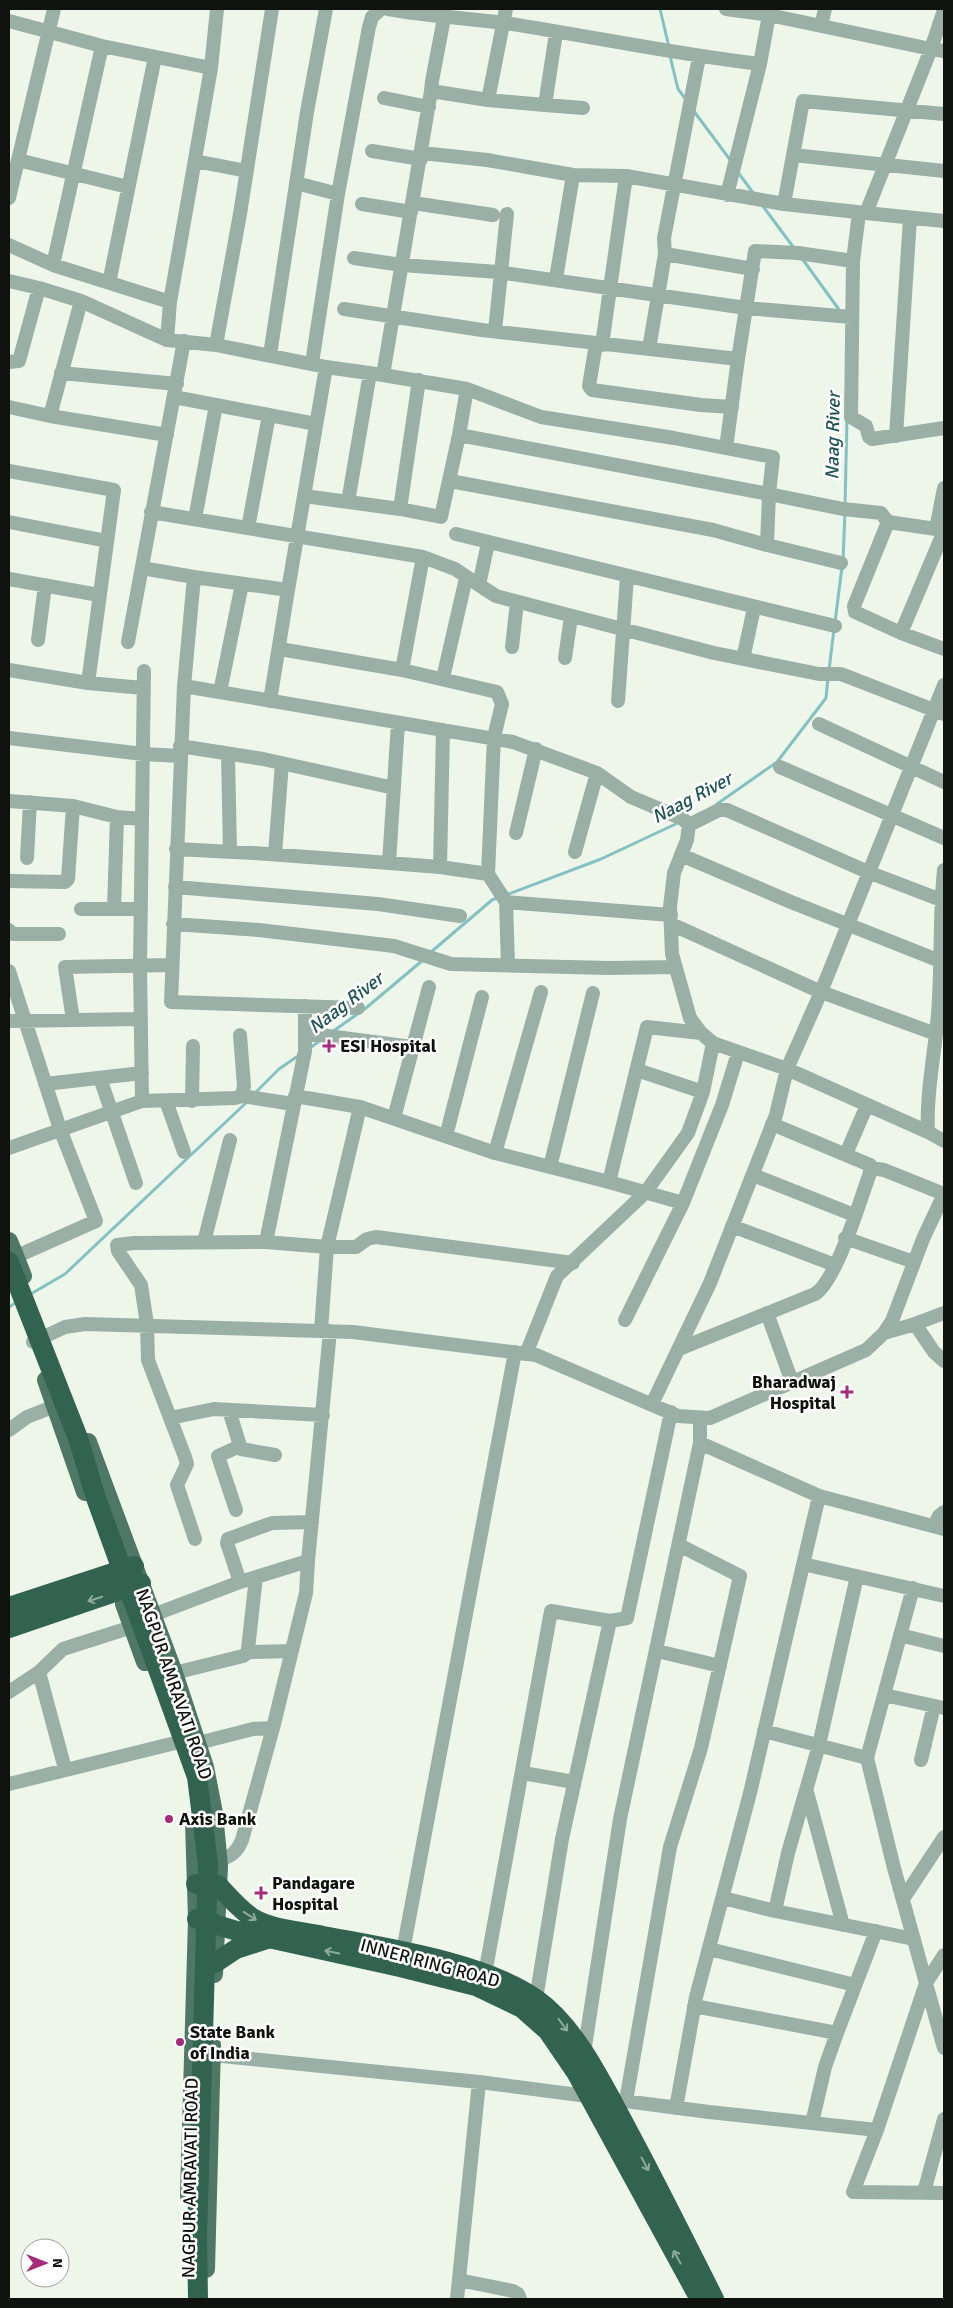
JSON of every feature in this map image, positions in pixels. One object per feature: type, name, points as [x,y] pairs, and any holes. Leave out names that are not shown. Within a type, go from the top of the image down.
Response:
[{"type":"highway","points":[[11,1253],[78,1438],[96,1498],[196,1777],[208,1864],[197,2207],[198,2299]]},
{"type":"highway","points":[[9,1606],[113,1572],[137,1574]]},
{"type":"highway","points":[[9,1628],[120,1591],[137,1574]]},
{"type":"highway","points":[[196,1884],[218,1885]]},
{"type":"highway","name":"INNER RING ROAD","points":[[218,1885],[244,1911],[268,1925],[403,1951],[485,1974],[516,1987],[536,1999],[558,2017],[618,2100],[714,2299]]},
{"type":"highway","name":"INNER RING ROAD","points":[[196,1919],[476,1986],[522,2008],[548,2031],[590,2096],[700,2299]]},
{"type":"highway","points":[[215,1963],[236,1949],[269,1938]]},
{"type":"main road","name":"NAGPUR AMRAVATI ROAD","points":[[11,1253],[21,1294],[153,1615],[198,1743],[214,1813],[219,1860],[212,2055],[207,2299]]},
{"type":"main road","name":"NAGPUR AMRAVATI ROAD","points":[[40,1338],[55,1406],[187,1778],[193,1813],[196,1919],[189,2152],[190,2299]]},
{"type":"street","points":[[9,198],[16,153],[54,9]]},
{"type":"street","points":[[167,340],[170,302],[201,116],[211,68],[217,9]]},
{"type":"street","points":[[216,345],[247,171],[272,9]]},
{"type":"street","points":[[270,355],[296,183],[326,9]]},
{"type":"street","points":[[312,363],[338,194],[369,27],[372,17],[381,9]]},
{"type":"street","points":[[388,9],[444,18],[504,23],[700,57],[760,64]]},
{"type":"street","points":[[488,100],[506,9]]},
{"type":"street","points":[[726,9],[769,15],[938,50]]},
{"type":"street","points":[[821,26],[825,9]]},
{"type":"street","points":[[944,10],[938,50],[906,110],[885,163],[862,213],[853,261],[851,318],[851,417],[866,426],[870,439],[944,428]]},
{"type":"street","points":[[727,194],[760,64],[769,15]]},
{"type":"street","points":[[348,502],[376,374],[392,318],[444,18]]},
{"type":"street","points":[[9,21],[102,46],[211,68]]},
{"type":"street","points":[[545,106],[556,33]]},
{"type":"street","points":[[52,265],[102,46]]},
{"type":"street","points":[[108,283],[154,56]]},
{"type":"street","points":[[649,350],[665,254],[664,238],[700,57]]},
{"type":"street","points":[[431,91],[488,100],[583,108]]},
{"type":"street","points":[[384,98],[429,106]]},
{"type":"street","points":[[784,204],[803,101],[944,114]]},
{"type":"street","points":[[372,151],[487,160],[564,173],[626,176],[784,204],[944,221]]},
{"type":"street","points":[[16,153],[73,173],[128,187]]},
{"type":"street","points":[[793,154],[944,171]]},
{"type":"street","points":[[195,161],[247,171]]},
{"type":"street","points":[[556,279],[564,173]]},
{"type":"street","points":[[626,176],[599,345],[589,386],[592,390],[701,406],[732,407]]},
{"type":"street","points":[[296,183],[338,194]]},
{"type":"street","points":[[362,204],[500,214],[490,331]]},
{"type":"street","points":[[896,436],[910,218]]},
{"type":"street","points":[[9,245],[52,265],[170,302]]},
{"type":"street","points":[[726,448],[753,269],[754,251],[798,253],[853,261]]},
{"type":"street","points":[[665,254],[753,269]]},
{"type":"street","points":[[354,258],[402,265],[496,272],[556,279],[746,308],[851,318]]},
{"type":"street","points":[[9,281],[40,288],[81,301],[167,340],[216,345],[326,367],[467,389],[542,417],[773,457],[767,545]]},
{"type":"street","points":[[9,362],[18,361],[40,288]]},
{"type":"street","points":[[50,416],[81,301]]},
{"type":"street","points":[[344,310],[599,345],[738,359]]},
{"type":"street","points":[[128,642],[150,512],[155,499],[184,341]]},
{"type":"street","points":[[270,701],[326,367]]},
{"type":"street","points":[[61,374],[175,390],[216,405],[316,424]]},
{"type":"street","points":[[400,510],[419,380]]},
{"type":"street","points":[[304,496],[400,510],[440,518],[450,481],[467,389]]},
{"type":"street","points":[[195,519],[216,405]]},
{"type":"street","points":[[9,407],[50,416],[167,435]]},
{"type":"street","points":[[248,528],[269,415]]},
{"type":"street","points":[[458,435],[849,510],[881,513],[888,522],[941,530]]},
{"type":"street","points":[[9,471],[114,490],[88,683]]},
{"type":"street","points":[[450,481],[713,530],[841,563]]},
{"type":"street","points":[[901,633],[941,530],[944,488]]},
{"type":"street","points":[[150,512],[423,557],[455,568],[496,596],[571,617],[743,659],[819,674],[836,674],[939,712]]},
{"type":"street","points":[[9,522],[107,541]]},
{"type":"street","points":[[888,522],[854,609],[859,614],[901,633],[944,649]]},
{"type":"street","points":[[456,534],[834,626]]},
{"type":"street","points":[[443,678],[473,582],[488,543]]},
{"type":"street","points":[[402,670],[423,557]]},
{"type":"street","points":[[142,568],[288,590]]},
{"type":"street","points":[[618,701],[627,576]]},
{"type":"street","points":[[194,577],[180,751],[171,1002],[358,1008]]},
{"type":"street","points":[[9,579],[99,595]]},
{"type":"street","points":[[220,692],[242,584]]},
{"type":"street","points":[[38,640],[45,585]]},
{"type":"street","points":[[512,647],[518,602]]},
{"type":"street","points":[[743,659],[754,608]]},
{"type":"street","points":[[565,658],[571,617]]},
{"type":"street","points":[[280,649],[443,678],[496,692],[502,704],[494,738],[490,876],[504,901],[508,965]]},
{"type":"street","points":[[9,670],[88,683],[143,688]]},
{"type":"street","points":[[142,1101],[140,966],[144,671]]},
{"type":"street","points":[[652,1404],[710,1283],[772,1124],[787,1069],[821,992],[911,765],[939,712],[944,685]]},
{"type":"street","points":[[184,686],[513,742],[598,773],[631,797],[686,823],[724,809],[942,902]]},
{"type":"street","points":[[389,863],[398,723]]},
{"type":"street","points":[[819,724],[911,765],[944,782]]},
{"type":"street","points":[[440,866],[443,730]]},
{"type":"street","points":[[9,738],[143,754],[180,751],[228,754],[282,763],[394,788]]},
{"type":"street","points":[[516,833],[536,749]]},
{"type":"street","points":[[228,754],[230,852]]},
{"type":"street","points":[[275,854],[282,763]]},
{"type":"street","points":[[780,767],[944,838]]},
{"type":"street","points":[[575,852],[598,773]]},
{"type":"street","points":[[9,801],[73,806],[117,817],[142,819]]},
{"type":"street","points":[[27,858],[30,802]]},
{"type":"street","points":[[9,882],[65,882],[68,879],[73,806]]},
{"type":"street","points":[[114,909],[117,817]]},
{"type":"street","points":[[686,823],[681,855],[674,873],[671,919],[672,954],[690,1018],[701,1033],[713,1043],[787,1069],[928,1132],[944,1141]]},
{"type":"street","points":[[176,850],[275,854],[440,866],[490,876]]},
{"type":"street","points":[[681,855],[940,962]]},
{"type":"street","points":[[928,1132],[927,1114],[938,1065],[936,1034],[941,1013],[942,979],[940,962],[943,935],[942,902],[944,870]]},
{"type":"street","points":[[175,887],[378,904],[460,916]]},
{"type":"street","points":[[504,901],[671,919],[821,992],[936,1034]]},
{"type":"street","points":[[81,909],[141,909]]},
{"type":"street","points":[[173,924],[260,930],[394,946],[451,964],[609,968],[676,967]]},
{"type":"street","points":[[9,930],[12,934],[59,934]]},
{"type":"street","points":[[73,1020],[65,967],[172,965]]},
{"type":"street","points":[[9,971],[60,1129],[95,1222],[11,1253]]},
{"type":"street","points":[[394,1118],[429,987]]},
{"type":"street","points":[[495,1153],[541,992]]},
{"type":"street","points":[[550,1167],[593,993]]},
{"type":"street","points":[[446,1136],[482,997]]},
{"type":"street","points":[[266,1242],[305,1052],[305,1006]]},
{"type":"street","points":[[9,1021],[141,1019]]},
{"type":"street","points":[[609,1182],[648,1027],[701,1033]]},
{"type":"street","points":[[305,1033],[412,1047]]},
{"type":"street","points":[[240,1036],[244,1086],[249,1098]]},
{"type":"street","points":[[403,1951],[521,1353],[557,1276],[645,1193],[688,1134],[703,1092],[713,1043]]},
{"type":"street","points":[[192,1101],[193,1046]]},
{"type":"street","points":[[625,1320],[683,1203],[722,1105],[738,1053]]},
{"type":"street","points":[[637,1070],[703,1092]]},
{"type":"street","points":[[45,1084],[142,1073]]},
{"type":"street","points":[[100,1078],[136,1183]]},
{"type":"street","points":[[9,1148],[142,1101],[192,1101],[235,1098],[294,1100],[360,1107],[495,1153],[683,1203]]},
{"type":"street","points":[[166,1101],[184,1152]]},
{"type":"street","points":[[846,1154],[867,1105]]},
{"type":"street","points":[[219,1860],[231,1856],[238,1850],[242,1840],[273,1728],[306,1593],[323,1415],[327,1247],[360,1107]]},
{"type":"street","points":[[40,1338],[65,1327],[85,1324],[147,1324],[354,1332],[536,1355],[678,1416],[710,1418],[866,1350],[884,1333],[892,1321],[914,1262],[944,1194],[884,1170],[871,1168],[867,1163],[772,1124]]},
{"type":"street","points":[[204,1242],[230,1140]]},
{"type":"street","points":[[678,1349],[822,1290],[846,1238],[871,1168]]},
{"type":"street","points":[[753,1175],[854,1215]]},
{"type":"street","points":[[732,1226],[835,1265]]},
{"type":"street","points":[[195,1539],[177,1485],[187,1464],[148,1360],[147,1324],[141,1285],[118,1251],[117,1245],[134,1243],[266,1242],[327,1247],[356,1247],[367,1239],[376,1237],[573,1262]]},
{"type":"street","points":[[846,1238],[914,1262]]},
{"type":"street","points":[[767,1313],[792,1382]]},
{"type":"street","points":[[884,1333],[916,1324],[944,1313]]},
{"type":"street","points":[[916,1324],[934,1352],[944,1361]]},
{"type":"street","points":[[9,1430],[27,1416],[55,1406]]},
{"type":"street","points":[[170,1418],[200,1410],[323,1415]]},
{"type":"street","points":[[229,1410],[240,1446],[244,1450],[275,1455]]},
{"type":"street","points":[[485,1974],[551,1612],[610,1621],[627,1618],[670,1412]]},
{"type":"street","points":[[584,2053],[620,1819],[700,1443],[700,1418]]},
{"type":"street","points":[[700,1443],[819,1496],[939,1527],[939,1516],[944,1512]]},
{"type":"street","points":[[236,1510],[218,1456],[240,1446]]},
{"type":"street","points":[[676,2108],[694,2006],[724,1898],[819,1496]]},
{"type":"street","points":[[240,1582],[227,1543],[228,1538],[272,1523],[312,1522]]},
{"type":"street","points":[[618,2100],[670,1847],[701,1748],[740,1576],[679,1545]]},
{"type":"street","points":[[153,1615],[240,1582],[308,1562]]},
{"type":"street","points":[[803,1564],[944,1596]]},
{"type":"street","points":[[775,1911],[788,1853],[819,1745],[857,1576]]},
{"type":"street","points":[[250,1651],[248,1645],[256,1578]]},
{"type":"street","points":[[913,1588],[867,1758],[926,1983],[941,2028],[944,2048]]},
{"type":"street","points":[[536,1999],[562,1839],[610,1621]]},
{"type":"street","points":[[9,1692],[39,1672],[63,1649],[132,1627]]},
{"type":"street","points":[[900,1634],[944,1646]]},
{"type":"street","points":[[174,1673],[237,1658],[250,1651],[292,1650]]},
{"type":"street","points":[[656,1650],[720,1666]]},
{"type":"street","points":[[39,1672],[65,1769]]},
{"type":"street","points":[[884,1695],[939,1707],[921,1760]]},
{"type":"street","points":[[198,1743],[253,1729],[273,1728]]},
{"type":"street","points":[[764,1730],[867,1758]]},
{"type":"street","points":[[9,1784],[175,1743]]},
{"type":"street","points":[[523,1772],[574,1782]]},
{"type":"street","points":[[806,1791],[843,1925]]},
{"type":"street","points":[[903,1899],[944,1838]]},
{"type":"street","points":[[724,1898],[775,1911],[914,1939]]},
{"type":"street","points":[[812,2123],[825,2067],[876,1931]]},
{"type":"street","points":[[709,1949],[855,1985]]},
{"type":"street","points":[[944,1955],[926,1983],[853,2192],[944,2193]]},
{"type":"street","points":[[694,2006],[837,2033]]},
{"type":"street","points":[[212,2055],[479,2082],[676,2108],[876,2130]]},
{"type":"street","points":[[457,2299],[479,2082]]},
{"type":"street","points":[[924,2192],[942,2139],[944,2119]]},
{"type":"street","points":[[459,2280],[513,2291],[518,2294],[520,2299]]},
{"type":"waterway","name":"Naag River","points":[[660,9],[669,47]]},
{"type":"waterway","name":"Naag River","points":[[670,56],[678,89],[687,101]]},
{"type":"waterway","name":"Naag River","points":[[693,110],[731,161]]},
{"type":"waterway","name":"Naag River","points":[[737,171],[754,194]]},
{"type":"waterway","name":"Naag River","points":[[762,205],[794,248]]},
{"type":"waterway","name":"Naag River","points":[[801,257],[840,311]]},
{"type":"waterway","name":"Naag River","points":[[845,506],[847,419]]},
{"type":"waterway","name":"Naag River","points":[[843,560],[845,512]]},
{"type":"waterway","name":"Naag River","points":[[835,622],[842,567]]},
{"type":"waterway","name":"Naag River","points":[[829,670],[834,629]]},
{"type":"waterway","name":"Naag River","points":[[717,804],[777,762],[826,698],[828,678]]},
{"type":"waterway","name":"Naag River","points":[[506,895],[601,859],[680,822]]},
{"type":"waterway","name":"Naag River","points":[[431,952],[492,900],[497,898]]},
{"type":"waterway","name":"Naag River","points":[[332,1032],[366,1008],[423,960]]},
{"type":"waterway","name":"Naag River","points":[[310,1048],[321,1040]]},
{"type":"waterway","name":"Naag River","points":[[254,1094],[279,1069],[298,1056]]},
{"type":"waterway","name":"Naag River","points":[[29,1295],[65,1274],[248,1101]]},
{"type":"waterway","name":"Naag River","points":[[9,1307],[17,1302]]},
{"type":"place","name":"ESI Hospital","points":[[329,1046]]},
{"type":"place","name":"Bharadwaj Hospital","points":[[847,1392]]},
{"type":"place","name":"Axis Bank","points":[[169,1819]]},
{"type":"place","name":"Pandagare Hospital","points":[[261,1893]]},
{"type":"place","name":"State Bank of India","points":[[180,2042]]}]
